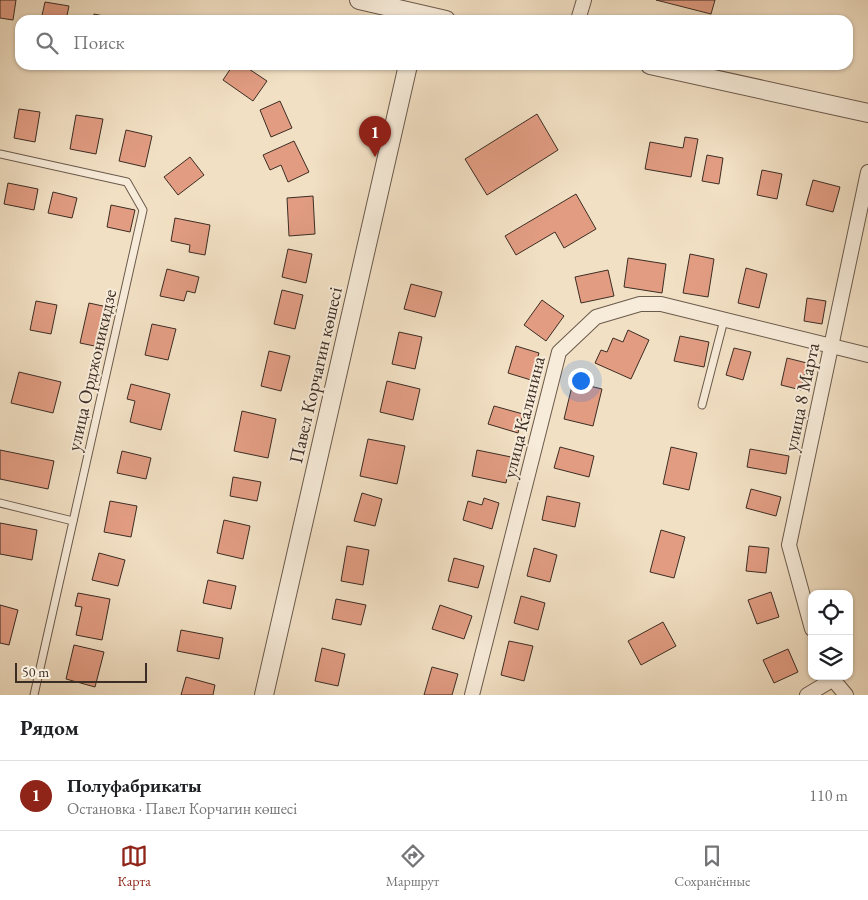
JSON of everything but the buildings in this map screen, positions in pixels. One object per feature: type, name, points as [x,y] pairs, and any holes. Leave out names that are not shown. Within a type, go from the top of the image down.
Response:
[{"type":"street","points":[[358,0],[420,11]]},
{"type":"street","points":[[580,15],[584,0]]},
{"type":"street","name":"Павел Корчагин көшесі","points":[[264,695],[407,70]]},
{"type":"street","points":[[672,70],[868,114]]},
{"type":"street","name":"улица 8 Марта","points":[[808,614],[789,545],[868,172]]},
{"type":"street","name":"улица Калинина","points":[[472,695],[559,352],[596,317],[640,304],[661,304],[868,355]]},
{"type":"street","points":[[807,695],[828,680]]},
{"type":"street","points":[[833,680],[846,695]]},
{"type":"lane","name":"улица Орджоникидзе","points":[[0,154],[127,182],[143,210],[34,695]]},
{"type":"lane","points":[[702,405],[724,320]]},
{"type":"lane","points":[[0,503],[73,521]]},
{"type":"place","name":"Полуфабрикаты","points":[[375,157]]}]
